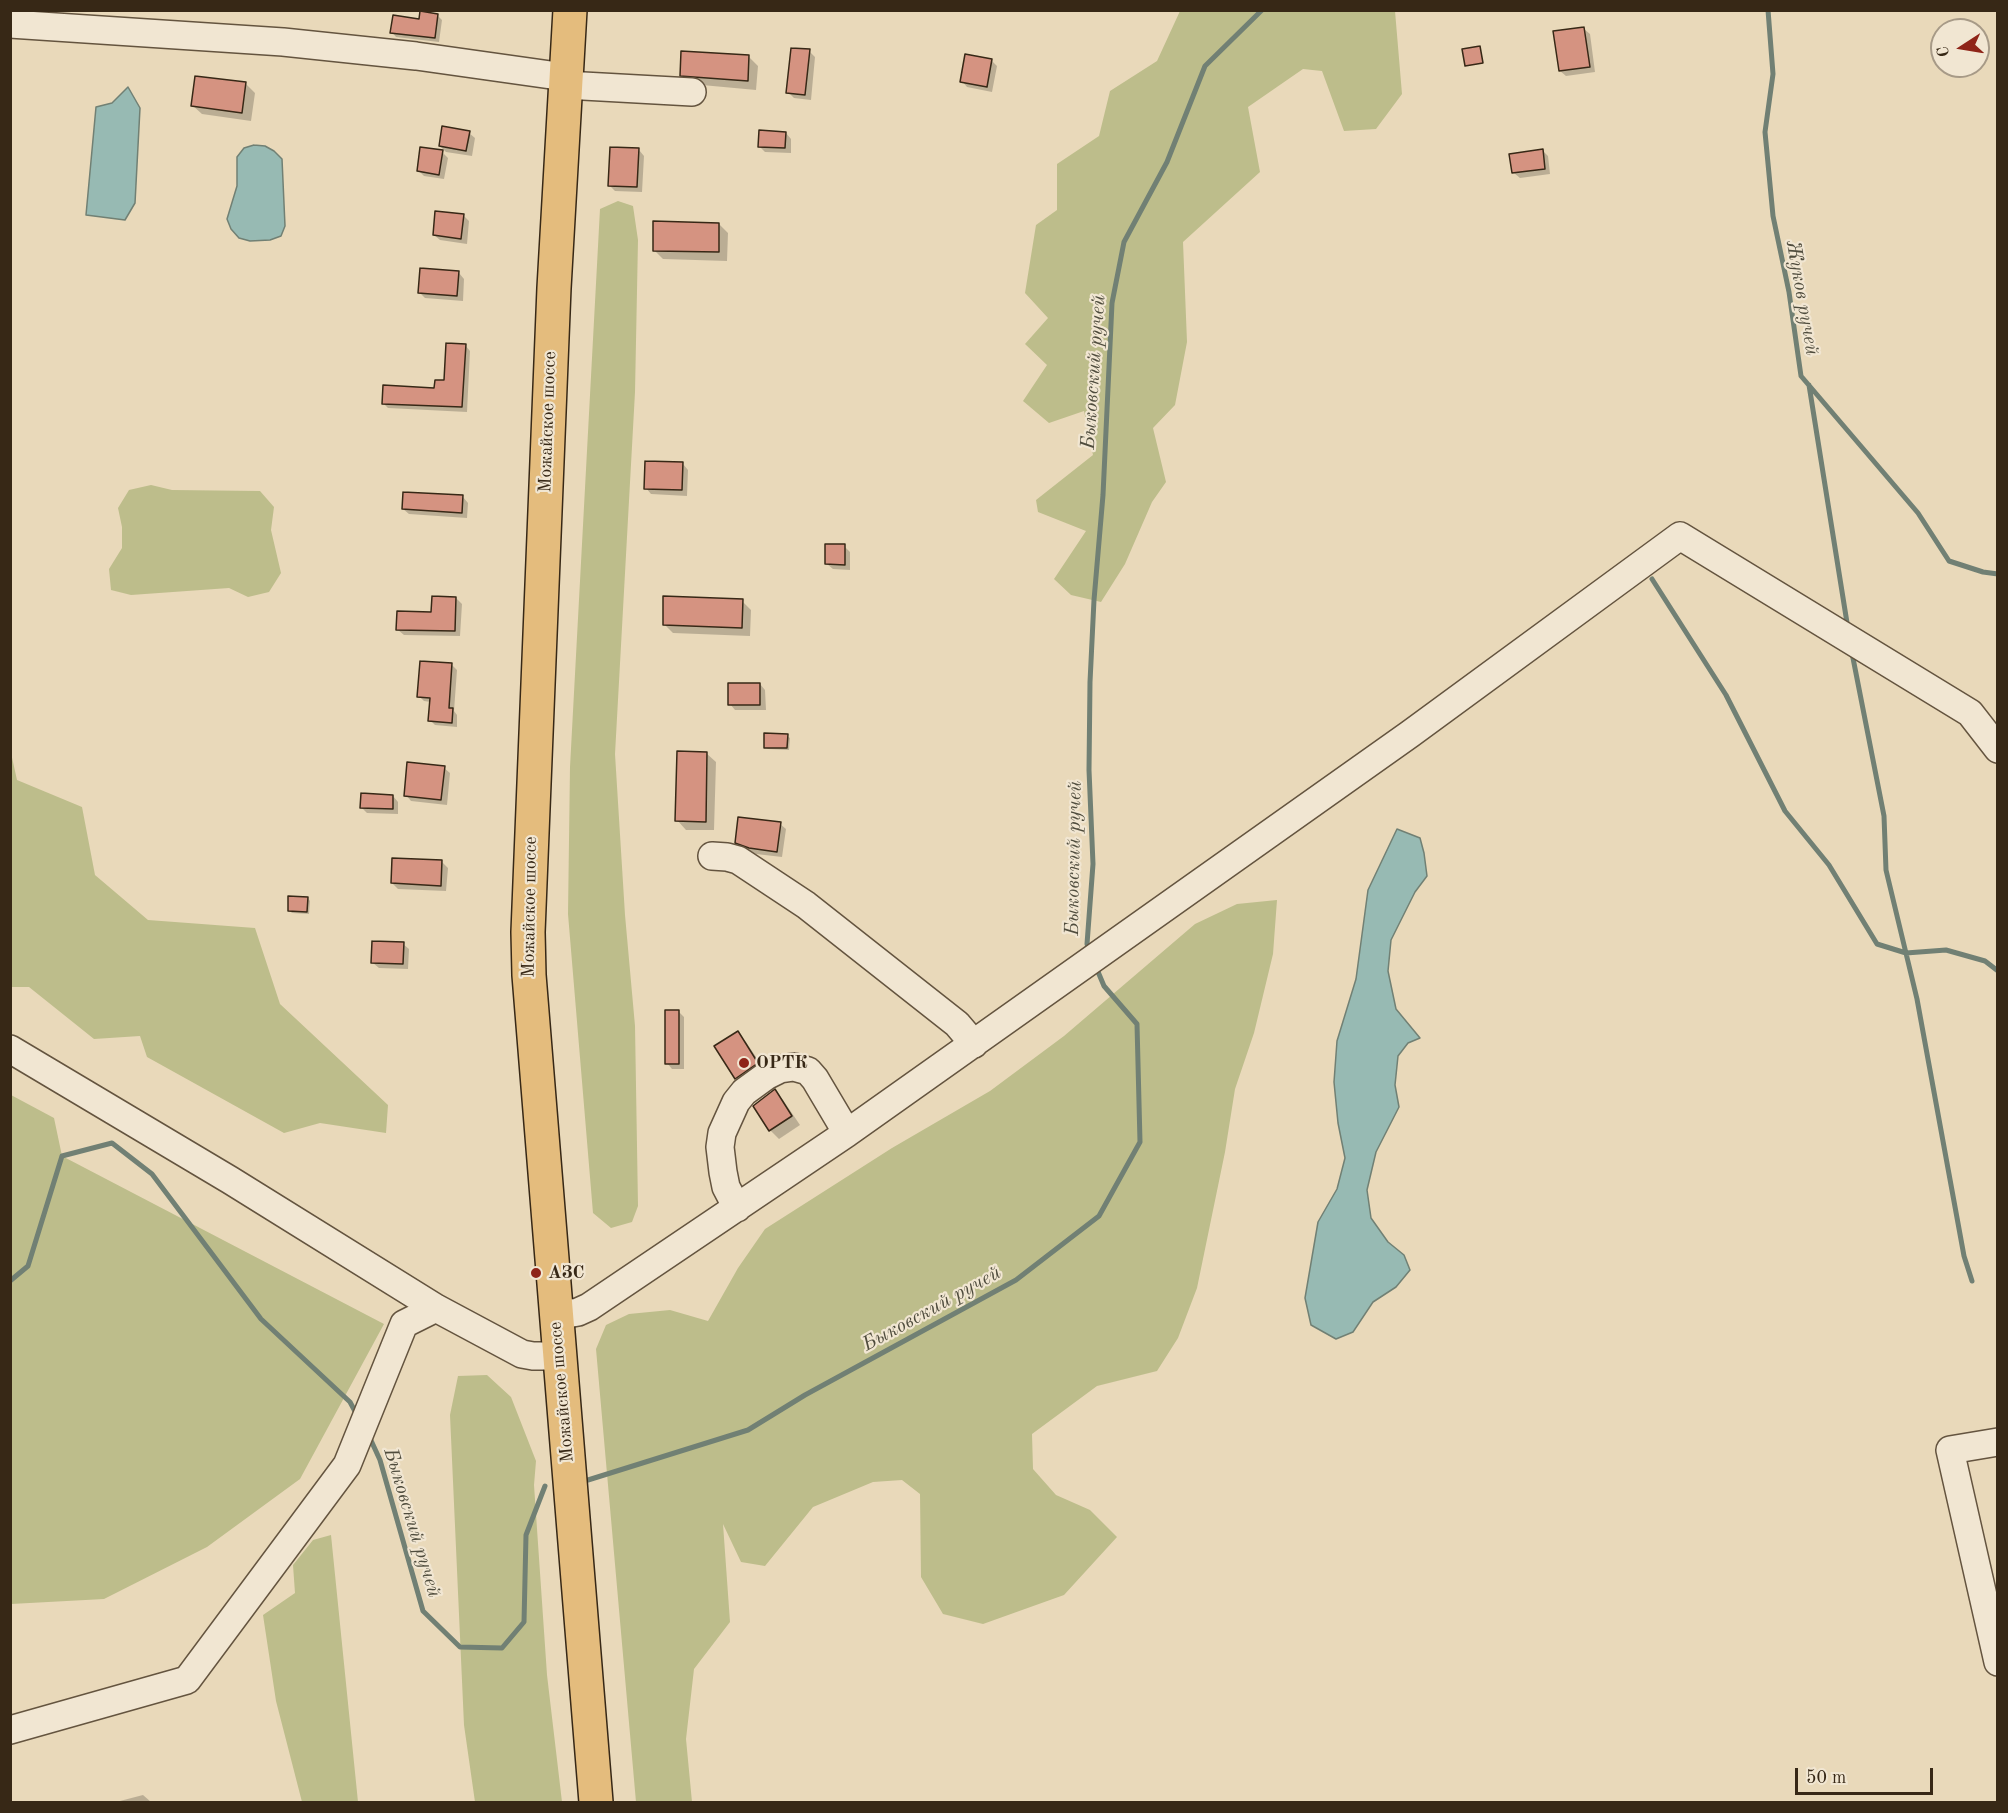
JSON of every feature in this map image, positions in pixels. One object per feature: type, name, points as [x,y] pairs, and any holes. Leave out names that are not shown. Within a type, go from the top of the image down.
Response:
[{"type":"main road","name":"Можайское шоссе","points":[[570,10],[554,288],[528,932],[529,975],[558,1356],[596,1803]]},
{"type":"street","points":[[10,24],[294,43],[416,56],[565,81],[692,92]]},
{"type":"street","points":[[556,1317],[589,1307],[847,1133],[1410,734],[1680,536],[1970,714],[1998,749]]},
{"type":"street","points":[[712,856],[738,860],[806,906],[957,1024],[974,1044]]},
{"type":"street","points":[[10,1049],[230,1180],[436,1308],[522,1354],[558,1356]]},
{"type":"street","points":[[736,1208],[726,1187],[723,1172],[720,1147],[722,1133],[736,1102],[744,1092],[766,1076],[780,1069],[794,1067],[808,1071],[847,1133]]},
{"type":"street","points":[[10,1730],[187,1680],[347,1465],[404,1324],[436,1308]]},
{"type":"street","points":[[1998,1442],[1950,1450],[1998,1662]]},
{"type":"green space","points":[[1180,11],[1395,11],[1402,94],[1376,129],[1344,131],[1322,71],[1303,69],[1248,107],[1260,172],[1183,242],[1187,342],[1175,405],[1153,428],[1166,482],[1152,502],[1125,564],[1101,602],[1071,595],[1054,579],[1086,531],[1038,512],[1036,500],[1093,455],[1084,411],[1049,423],[1023,401],[1047,365],[1025,344],[1048,318],[1025,293],[1036,225],[1057,210],[1057,164],[1099,136],[1110,91],[1157,61]]},
{"type":"green space","points":[[618,201],[633,206],[638,240],[635,392],[615,754],[625,915],[635,1026],[638,1206],[632,1222],[611,1228],[593,1213],[568,914],[570,767],[600,209]]},
{"type":"green space","points":[[151,485],[172,490],[260,491],[274,507],[271,530],[281,573],[269,592],[248,597],[229,588],[131,595],[111,590],[109,569],[122,548],[122,527],[118,508],[129,490]]},
{"type":"green space","points":[[11,753],[17,780],[82,807],[95,875],[148,920],[255,928],[280,1004],[388,1105],[386,1133],[320,1123],[284,1133],[147,1057],[140,1036],[94,1039],[29,987],[11,987]]},
{"type":"green space","points":[[1277,900],[1273,954],[1254,1033],[1235,1089],[1225,1152],[1197,1288],[1178,1338],[1157,1371],[1097,1386],[1032,1434],[1033,1469],[1056,1495],[1090,1510],[1117,1537],[1064,1595],[983,1624],[943,1614],[921,1577],[920,1494],[902,1480],[873,1482],[813,1507],[765,1566],[741,1562],[723,1524],[730,1622],[694,1669],[686,1739],[692,1802],[636,1802],[596,1349],[606,1325],[629,1314],[670,1310],[708,1321],[738,1268],[765,1229],[892,1148],[990,1091],[1064,1036],[1195,924],[1237,904]]},
{"type":"green space","points":[[11,1095],[54,1118],[62,1156],[384,1324],[300,1479],[207,1547],[104,1599],[11,1604]]},
{"type":"green space","points":[[487,1375],[511,1397],[536,1461],[534,1485],[547,1675],[562,1802],[475,1802],[464,1725],[450,1415],[458,1376]]},
{"type":"green space","points":[[331,1535],[358,1802],[302,1802],[276,1701],[263,1615],[295,1593],[293,1565],[313,1540]]},
{"type":"water","points":[[128,87],[140,108],[135,203],[125,220],[86,215],[96,107],[112,103]]},
{"type":"water","points":[[254,145],[265,146],[282,159],[285,226],[281,236],[270,240],[250,241],[239,238],[231,229],[227,219],[237,186],[237,157],[244,148]]},
{"type":"water","points":[[1397,829],[1420,838],[1427,876],[1415,892],[1391,940],[1388,971],[1396,1009],[1420,1038],[1408,1043],[1398,1056],[1395,1085],[1399,1107],[1376,1152],[1367,1190],[1371,1218],[1388,1242],[1404,1255],[1410,1270],[1396,1287],[1373,1302],[1353,1332],[1336,1339],[1311,1325],[1305,1298],[1318,1222],[1337,1189],[1345,1158],[1338,1123],[1334,1082],[1337,1041],[1356,979],[1368,890]]},
{"type":"building","points":[[420,11],[438,14],[435,38],[390,33],[393,15],[419,19]]},
{"type":"building","points":[[1584,27],[1590,67],[1559,71],[1553,31]]},
{"type":"building","points":[[1480,46],[1483,63],[1465,66],[1462,49]]},
{"type":"building","points":[[791,48],[810,49],[805,95],[786,93]]},
{"type":"building","points":[[681,51],[749,55],[748,81],[680,76]]},
{"type":"building","points":[[965,54],[992,59],[987,87],[960,82]]},
{"type":"building","points":[[195,76],[246,82],[242,113],[191,106]]},
{"type":"building","points":[[442,126],[470,131],[466,151],[439,146]]},
{"type":"building","points":[[759,130],[786,132],[785,148],[758,147]]},
{"type":"building","points":[[420,147],[443,150],[439,175],[417,171]]},
{"type":"building","points":[[610,147],[639,148],[637,187],[608,186]]},
{"type":"building","points":[[1543,149],[1545,169],[1512,173],[1509,154]]},
{"type":"building","points":[[435,211],[464,214],[461,239],[433,235]]},
{"type":"building","points":[[653,221],[719,223],[719,252],[653,251]]},
{"type":"building","points":[[420,268],[459,271],[457,296],[418,293]]},
{"type":"building","points":[[446,343],[466,344],[462,407],[382,404],[383,385],[434,388],[435,380],[444,380]]},
{"type":"building","points":[[645,461],[683,462],[682,490],[644,489]]},
{"type":"building","points":[[403,492],[463,495],[462,513],[402,509]]},
{"type":"building","points":[[825,544],[845,544],[845,565],[825,564]]},
{"type":"building","points":[[432,596],[456,597],[455,631],[396,630],[397,611],[431,612]]},
{"type":"building","points":[[663,596],[743,599],[742,628],[663,625]]},
{"type":"building","points":[[420,661],[452,663],[449,708],[453,708],[452,723],[428,721],[430,698],[417,697]]},
{"type":"building","points":[[728,683],[760,683],[760,705],[728,705]]},
{"type":"building","points":[[764,733],[788,734],[787,748],[764,748]]},
{"type":"building","points":[[677,751],[707,752],[706,822],[675,821]]},
{"type":"building","points":[[407,762],[445,766],[441,800],[404,796]]},
{"type":"building","points":[[361,793],[393,795],[393,809],[360,808]]},
{"type":"building","points":[[738,817],[781,822],[777,852],[749,848],[735,843]]},
{"type":"building","points":[[392,858],[442,860],[441,886],[391,883]]},
{"type":"building","points":[[288,896],[308,897],[307,912],[288,911]]},
{"type":"building","points":[[372,941],[404,942],[403,964],[371,963]]},
{"type":"building","points":[[665,1010],[679,1010],[679,1064],[665,1064]]},
{"type":"building","points":[[738,1031],[758,1063],[735,1079],[714,1046]]},
{"type":"building","points":[[775,1089],[792,1116],[769,1131],[753,1106]]},
{"type":"waterway","name":"Быковский ручей","points":[[1089,950],[1087,944],[1093,864],[1089,770],[1090,682],[1103,495],[1112,303],[1124,242],[1167,162],[1205,66],[1262,10]]},
{"type":"waterway","name":"Жуков ручей","points":[[1768,10],[1773,74],[1765,132],[1773,216],[1789,292],[1801,376],[1918,513],[1949,561],[1983,572],[1998,574]]},
{"type":"waterway","points":[[1809,385],[1848,629]]},
{"type":"waterway","points":[[1652,579],[1726,695],[1785,811],[1829,865],[1877,944],[1906,953],[1946,950],[1985,961],[1998,971]]},
{"type":"waterway","points":[[1852,653],[1884,816],[1886,870],[1917,999],[1964,1256],[1972,1281]]},
{"type":"waterway","name":"Быковский ручей","points":[[588,1480],[748,1430],[805,1395],[1016,1280],[1099,1216],[1140,1142],[1137,1024],[1104,986],[1096,967]]},
{"type":"waterway","name":"Быковский ручей","points":[[10,1281],[28,1266],[62,1156],[112,1143],[152,1174],[261,1319],[350,1402],[357,1415]]},
{"type":"waterway","name":"Быковский ручей","points":[[369,1436],[380,1460],[423,1611],[460,1647],[502,1648],[524,1622],[526,1535],[545,1486]]},
{"type":"place","name":"ОРТК","points":[[744,1063]]},
{"type":"place","name":"АЗС","points":[[536,1273]]}]
